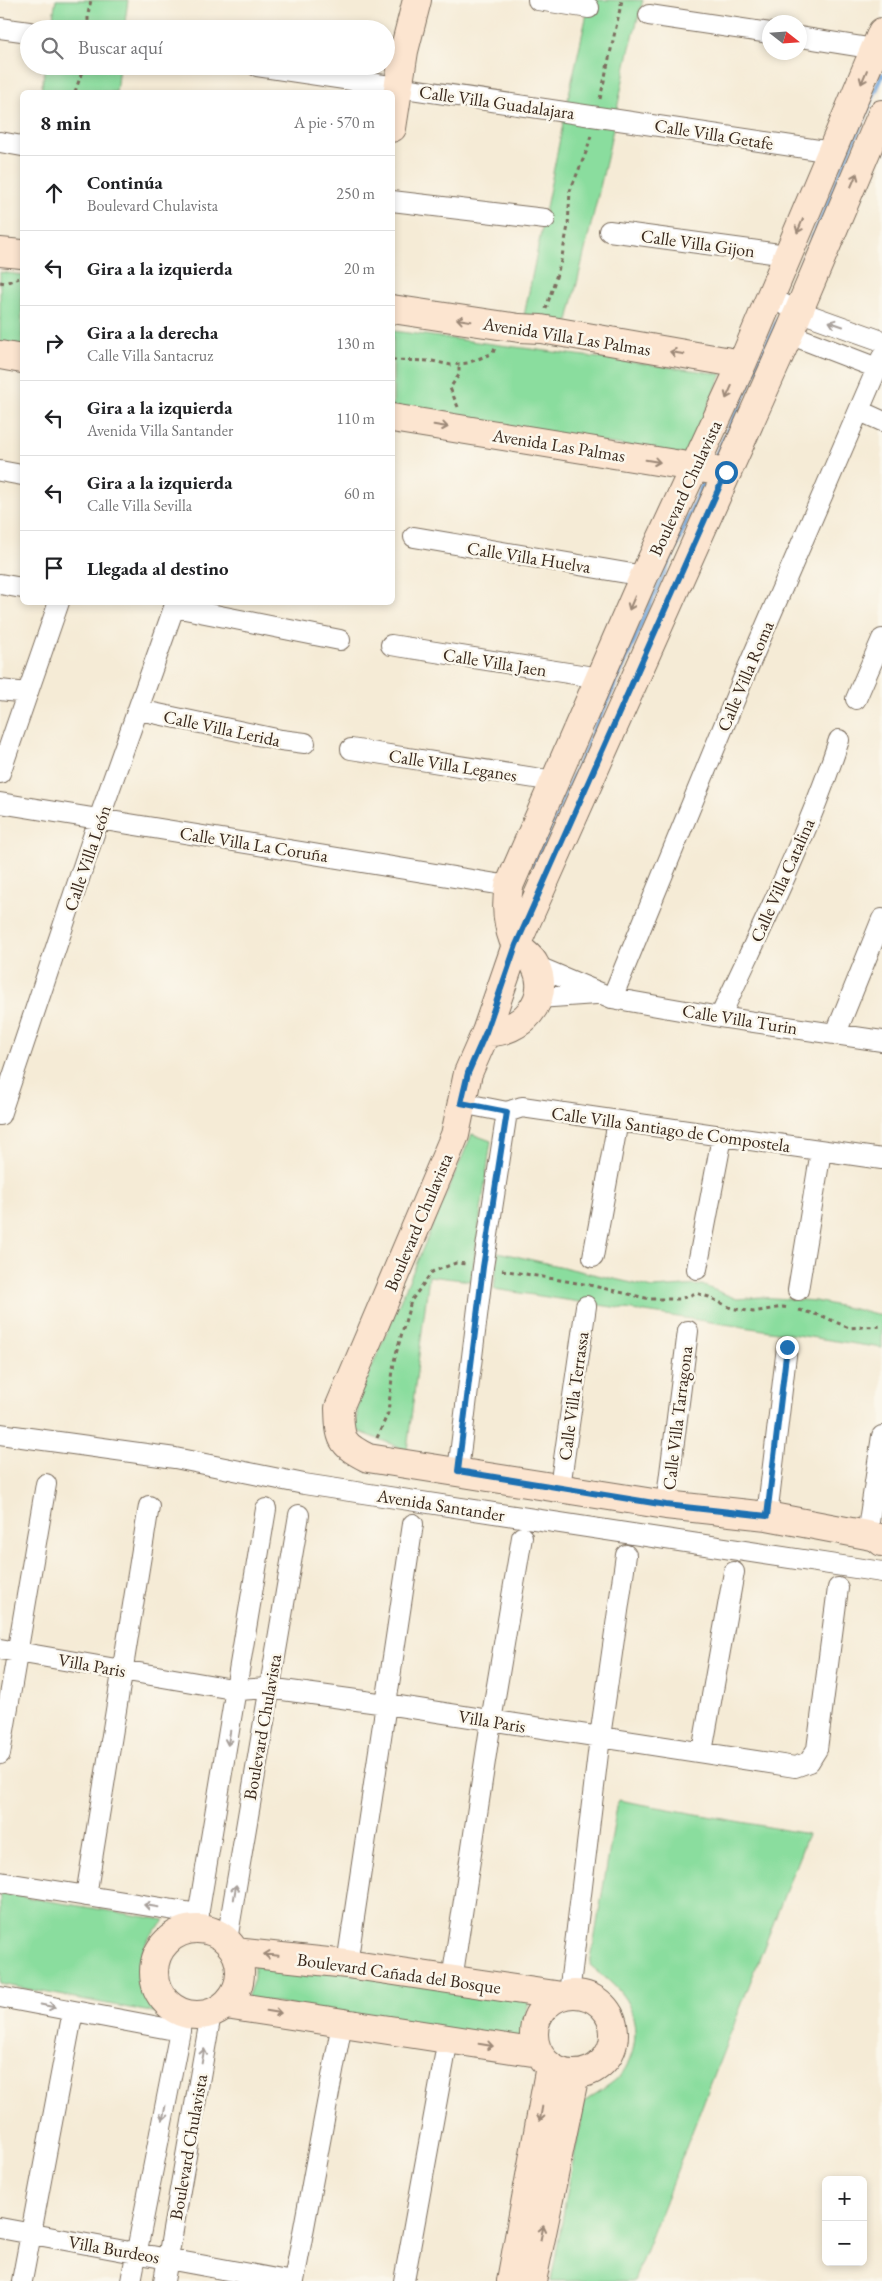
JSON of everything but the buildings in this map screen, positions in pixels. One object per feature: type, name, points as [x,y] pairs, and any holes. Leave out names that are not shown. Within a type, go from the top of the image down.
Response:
[{"type":"street","points":[[395,108],[404,51],[417,0]]},
{"type":"street","points":[[538,0],[589,8]]},
{"type":"street","points":[[649,15],[762,32]]},
{"type":"street","points":[[0,28],[20,31]]},
{"type":"street","points":[[807,38],[879,40]]},
{"type":"street","name":"Boulevard Chulavista","points":[[536,966],[526,952],[516,945],[509,924],[507,905],[509,886],[644,576],[742,364],[879,40]]},
{"type":"street","name":"Calle Villa Guadalajara","points":[[315,75],[596,116]]},
{"type":"street","name":"Boulevard Chulavista","points":[[458,1471],[368,1458],[350,1449],[340,1434],[339,1408],[455,1135],[468,1073],[486,1032],[516,945],[794,323],[882,114]]},
{"type":"street","name":"Calle Villa Getafe","points":[[596,116],[832,152]]},
{"type":"street","points":[[0,142],[20,146]]},
{"type":"street","points":[[395,201],[545,219]]},
{"type":"street","name":"Calle Villa Gijon","points":[[609,231],[787,255]]},
{"type":"street","points":[[0,252],[20,254]]},
{"type":"street","points":[[770,298],[794,323],[880,363]]},
{"type":"street","name":"Avenida Villa Las Palmas","points":[[395,309],[541,329],[742,364]]},
{"type":"street","points":[[794,323],[882,340]]},
{"type":"street","points":[[0,355],[20,359]]},
{"type":"street","name":"Calle Villa Roma","points":[[606,996],[880,363]]},
{"type":"street","points":[[860,411],[882,421]]},
{"type":"street","name":"Avenida Las Palmas","points":[[395,418],[726,472]]},
{"type":"street","points":[[0,471],[20,475]]},
{"type":"street","name":"Calle Villa Huelva","points":[[414,537],[644,576]]},
{"type":"street","points":[[0,584],[20,588]]},
{"type":"street","points":[[0,773],[57,605]]},
{"type":"street","points":[[175,605],[340,640]]},
{"type":"street","name":"Calle Villa León","points":[[0,1115],[99,819],[175,605]]},
{"type":"street","points":[[856,699],[882,638]]},
{"type":"street","name":"Calle Villa Jaen","points":[[391,645],[600,678]]},
{"type":"street","points":[[0,690],[27,693]]},
{"type":"street","name":"Calle Villa Lerida","points":[[139,710],[281,740],[305,743]]},
{"type":"street","name":"Calle Villa Catalina","points":[[720,1017],[795,855],[826,780],[840,740]]},
{"type":"street","name":"Calle Villa Leganes","points":[[351,749],[554,782]]},
{"type":"street","name":"Calle Villa La Coruña","points":[[0,803],[509,886]]},
{"type":"street","points":[[836,1033],[882,919]]},
{"type":"street","points":[[486,1032],[500,1033],[515,1027],[529,1016],[538,998],[540,982],[536,966]]},
{"type":"street","name":"Calle Villa Turin","points":[[536,966],[606,996]]},
{"type":"street","name":"Calle Villa Turin","points":[[538,998],[606,996],[720,1017],[882,1041]]},
{"type":"street","name":"Calle Villa Santiago de Compostela","points":[[461,1103],[507,1112],[522,1106],[722,1137],[882,1159]]},
{"type":"street","points":[[507,1112],[483,1267],[458,1471],[666,1505],[767,1516],[875,1539],[882,1436]]},
{"type":"street","points":[[593,1257],[618,1121]]},
{"type":"street","points":[[697,1269],[722,1137]]},
{"type":"street","points":[[798,1290],[821,1151]]},
{"type":"street","name":"Calle Villa Terrassa","points":[[560,1487],[586,1306]]},
{"type":"street","name":"Calle Villa Tarragona","points":[[666,1505],[688,1331]]},
{"type":"street","points":[[767,1516],[787,1347]]},
{"type":"street","name":"Avenida Santander","points":[[0,1434],[175,1458],[304,1484],[882,1572]]},
{"type":"street","points":[[0,1754],[9,1651],[46,1484]]},
{"type":"street","points":[[86,1896],[149,1506]]},
{"type":"street","name":"Boulevard Chulavista","points":[[198,1921],[238,1690],[266,1509]]},
{"type":"street","name":"Boulevard Chulavista","points":[[164,2281],[218,2009],[234,1993],[240,1980],[240,1965],[231,1946],[268,1688],[298,1515]]},
{"type":"street","points":[[346,1964],[414,1524]]},
{"type":"street","points":[[452,1980],[491,1721],[522,1537]]},
{"type":"street","points":[[532,2281],[555,2064],[535,2039],[535,2026],[541,2013],[550,2002],[566,1995],[626,1555]]},
{"type":"street","points":[[702,1752],[734,1572]]},
{"type":"street","name":"Villa Paris","points":[[9,1651],[238,1690],[268,1688],[386,1704],[795,1767],[809,1762],[817,1749],[838,1588]]},
{"type":"street","points":[[0,1882],[86,1896],[198,1921],[231,1946]]},
{"type":"street","points":[[180,2022],[159,1994],[154,1980],[154,1965],[159,1950],[168,1939],[198,1921]]},
{"type":"street","name":"Boulevard Cañada del Bosque","points":[[218,2009],[342,2022],[448,2039],[588,2072],[599,2066],[611,2050],[614,2031],[612,2018],[604,2007],[594,1999],[582,1994],[566,1995],[452,1980],[231,1946]]},
{"type":"street","points":[[0,1997],[72,2010],[180,2022],[218,2009]]},
{"type":"street","points":[[22,2281],[72,2010]]},
{"type":"street","name":"Boulevard Chulavista","points":[[131,2281],[180,2022]]},
{"type":"street","points":[[294,2281],[342,2022]]},
{"type":"street","points":[[404,2281],[448,2039]]},
{"type":"street","points":[[511,2281],[555,2064]]},
{"type":"street","name":"Villa Burdeos","points":[[0,2228],[287,2281]]},
{"type":"path","points":[[88,20],[91,0]]},
{"type":"path","points":[[541,329],[547,303],[561,262],[568,226],[570,191],[587,150],[622,0]]},
{"type":"path","points":[[76,90],[81,75]]},
{"type":"path","points":[[0,282],[5,284],[20,278]]},
{"type":"path","points":[[395,360],[468,363],[493,353],[502,325]]},
{"type":"path","points":[[459,364],[459,375],[450,388],[467,430]]},
{"type":"green space","points":[[56,0],[128,0],[125,20],[53,20]]},
{"type":"green space","points":[[590,0],[643,0],[629,51],[607,158],[567,325],[523,321],[569,94]]},
{"type":"green space","points":[[44,75],[118,75],[116,90],[41,90]]},
{"type":"green space","points":[[0,272],[20,275],[20,351],[0,347]]},
{"type":"green space","points":[[395,331],[722,374],[686,455],[395,410]]},
{"type":"green space","points":[[472,1134],[491,1141],[471,1281],[429,1276],[407,1450],[355,1430],[359,1397]]},
{"type":"green space","points":[[498,1252],[653,1288],[702,1285],[737,1299],[761,1297],[815,1301],[882,1315],[882,1348],[494,1289]]},
{"type":"green space","points":[[618,1800],[808,1834],[634,2281],[551,2281],[584,2102],[619,2077],[629,2061],[634,2042],[634,2022],[625,1998],[606,1978],[590,1965]]},
{"type":"green space","points":[[0,1893],[165,1920],[149,1938],[143,1950],[141,1960],[144,1987],[156,2013],[0,1984]]},
{"type":"green space","points":[[254,1959],[530,2000],[523,2021],[523,2045],[247,1998],[254,1979]]},
{"type":"waterway","points":[[789,295],[882,75]]},
{"type":"waterway","points":[[714,462],[781,314]]},
{"type":"waterway","points":[[534,865],[705,480]]},
{"type":"route","points":[[726,472],[516,945],[486,1032],[468,1073],[461,1103],[507,1112],[483,1267],[458,1471],[666,1505],[767,1516],[787,1347]]}]
